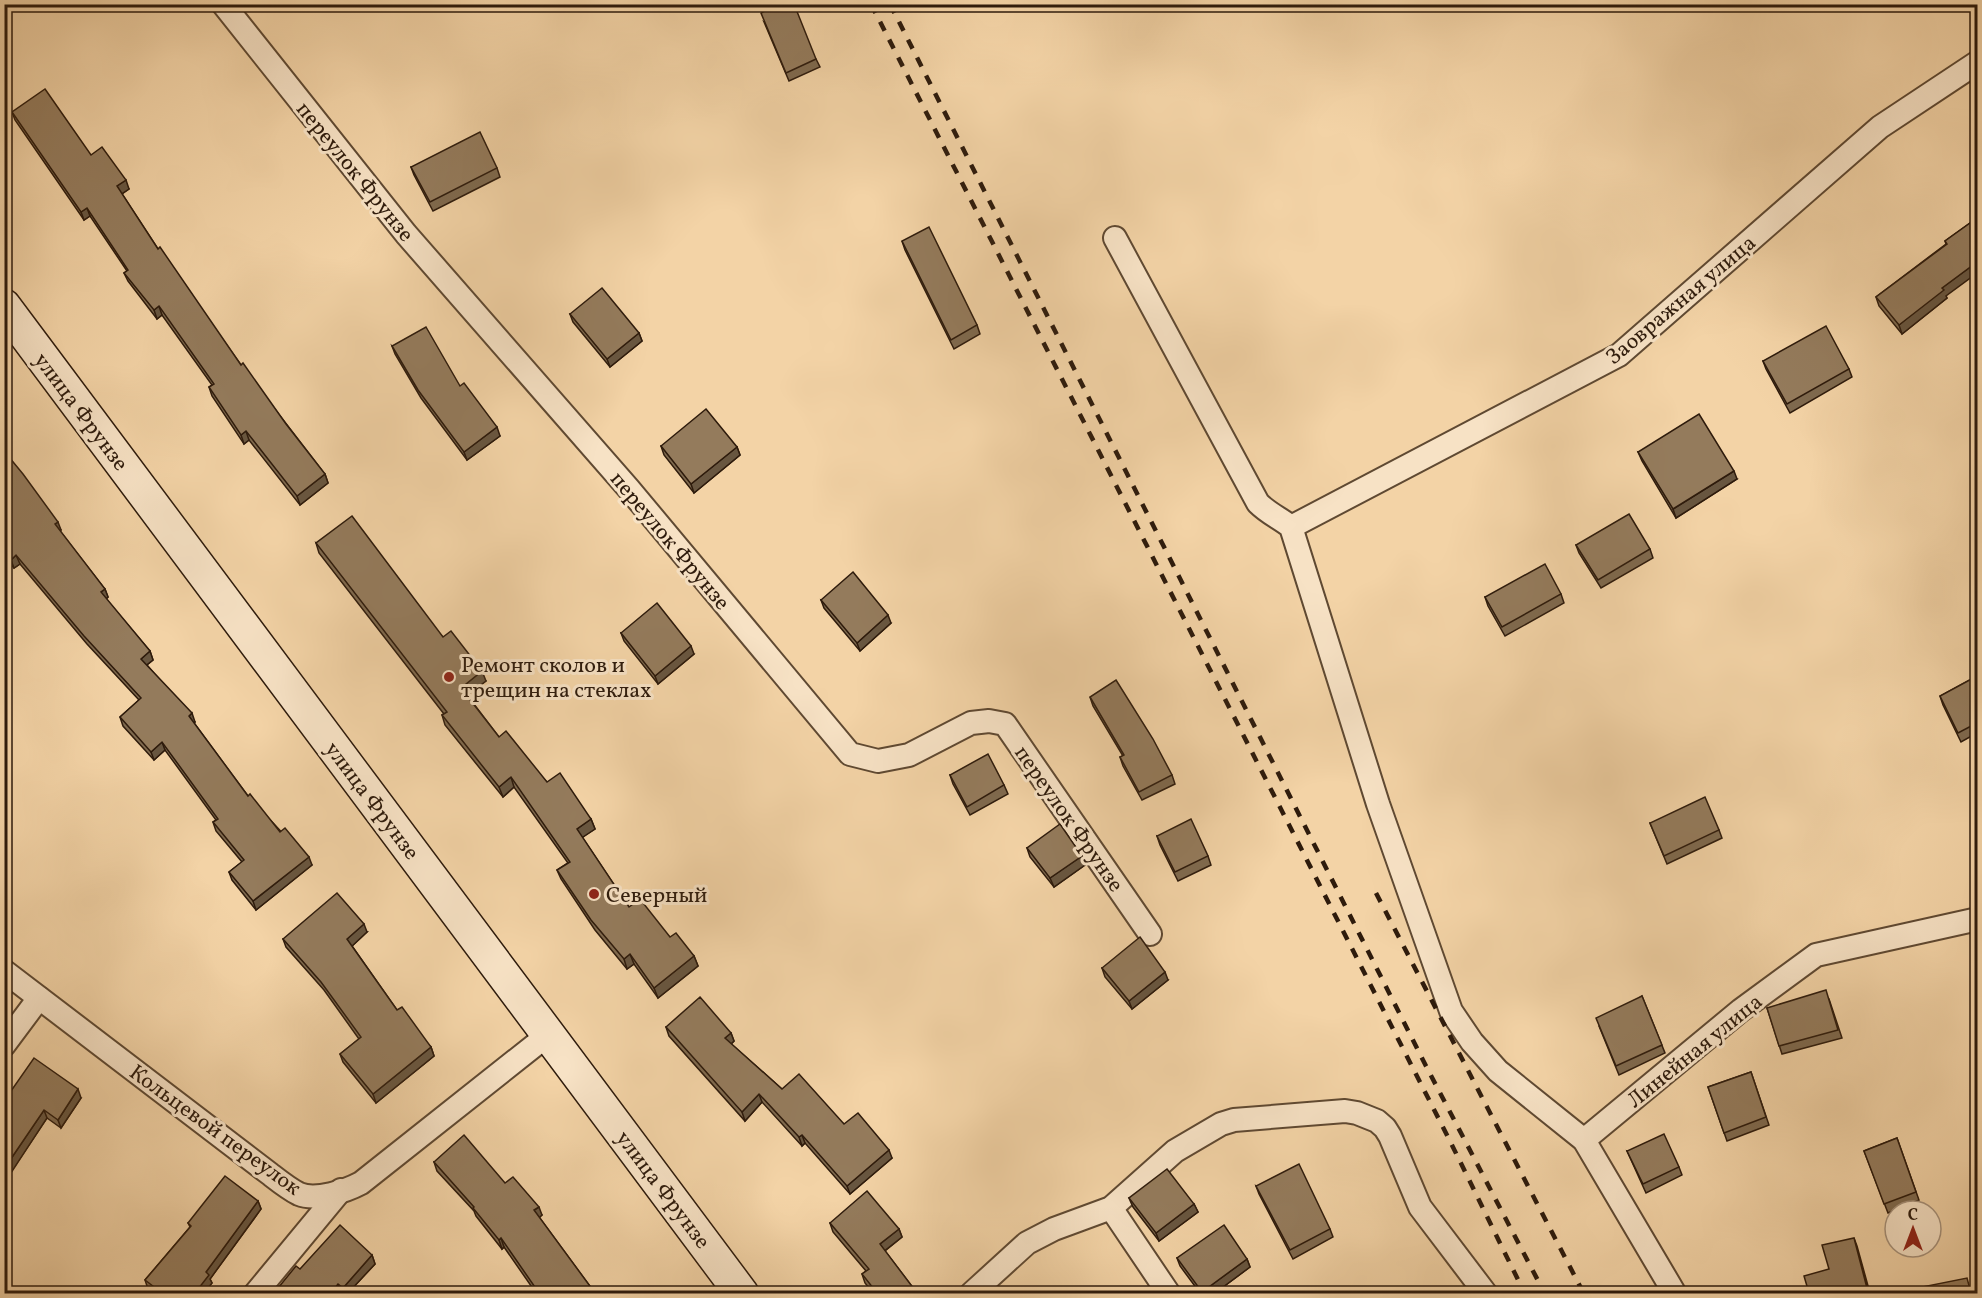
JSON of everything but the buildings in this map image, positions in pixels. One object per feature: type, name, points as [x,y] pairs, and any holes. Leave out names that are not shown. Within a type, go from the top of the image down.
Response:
[{"type":"street","name":"переулок Фрунзе","points":[[223,4],[406,234],[629,489],[850,754],[878,761],[909,754],[971,723],[989,721],[1005,724],[1150,934]]},
{"type":"street","name":"Заовражная улица","points":[[1291,527],[1619,356],[1880,127],[1977,62]]},
{"type":"street","points":[[1115,238],[1258,503],[1270,514],[1282,519],[1291,527],[1378,804],[1451,1011],[1472,1042],[1498,1071],[1584,1140],[1675,1293]]},
{"type":"street","name":"улица Фрунзе","points":[[4,306],[742,1293]]},
{"type":"street","name":"Линейная улица","points":[[1584,1140],[1741,1010],[1816,955],[1977,919]]},
{"type":"street","name":"Кольцевой переулок","points":[[4,971],[287,1187],[301,1195],[310,1196],[341,1190],[361,1183],[549,1034]]},
{"type":"street","points":[[4,1045],[39,998]]},
{"type":"street","points":[[971,1293],[1027,1243],[1053,1229],[1111,1208],[1175,1151],[1221,1124],[1246,1118],[1346,1111],[1366,1116],[1385,1128],[1420,1207],[1486,1293]]},
{"type":"street","points":[[255,1293],[341,1190]]},
{"type":"street","points":[[1111,1208],[1169,1293]]},
{"type":"railway","points":[[871,4],[1450,1141],[1525,1294]]},
{"type":"railway","points":[[890,4],[1426,1066],[1545,1294]]},
{"type":"railway","points":[[1376,893],[1584,1294]]},
{"type":"place","name":"Ремонт сколов и трещин на стеклах","points":[[449,677]]},
{"type":"place","name":"Северный","points":[[594,894]]}]
